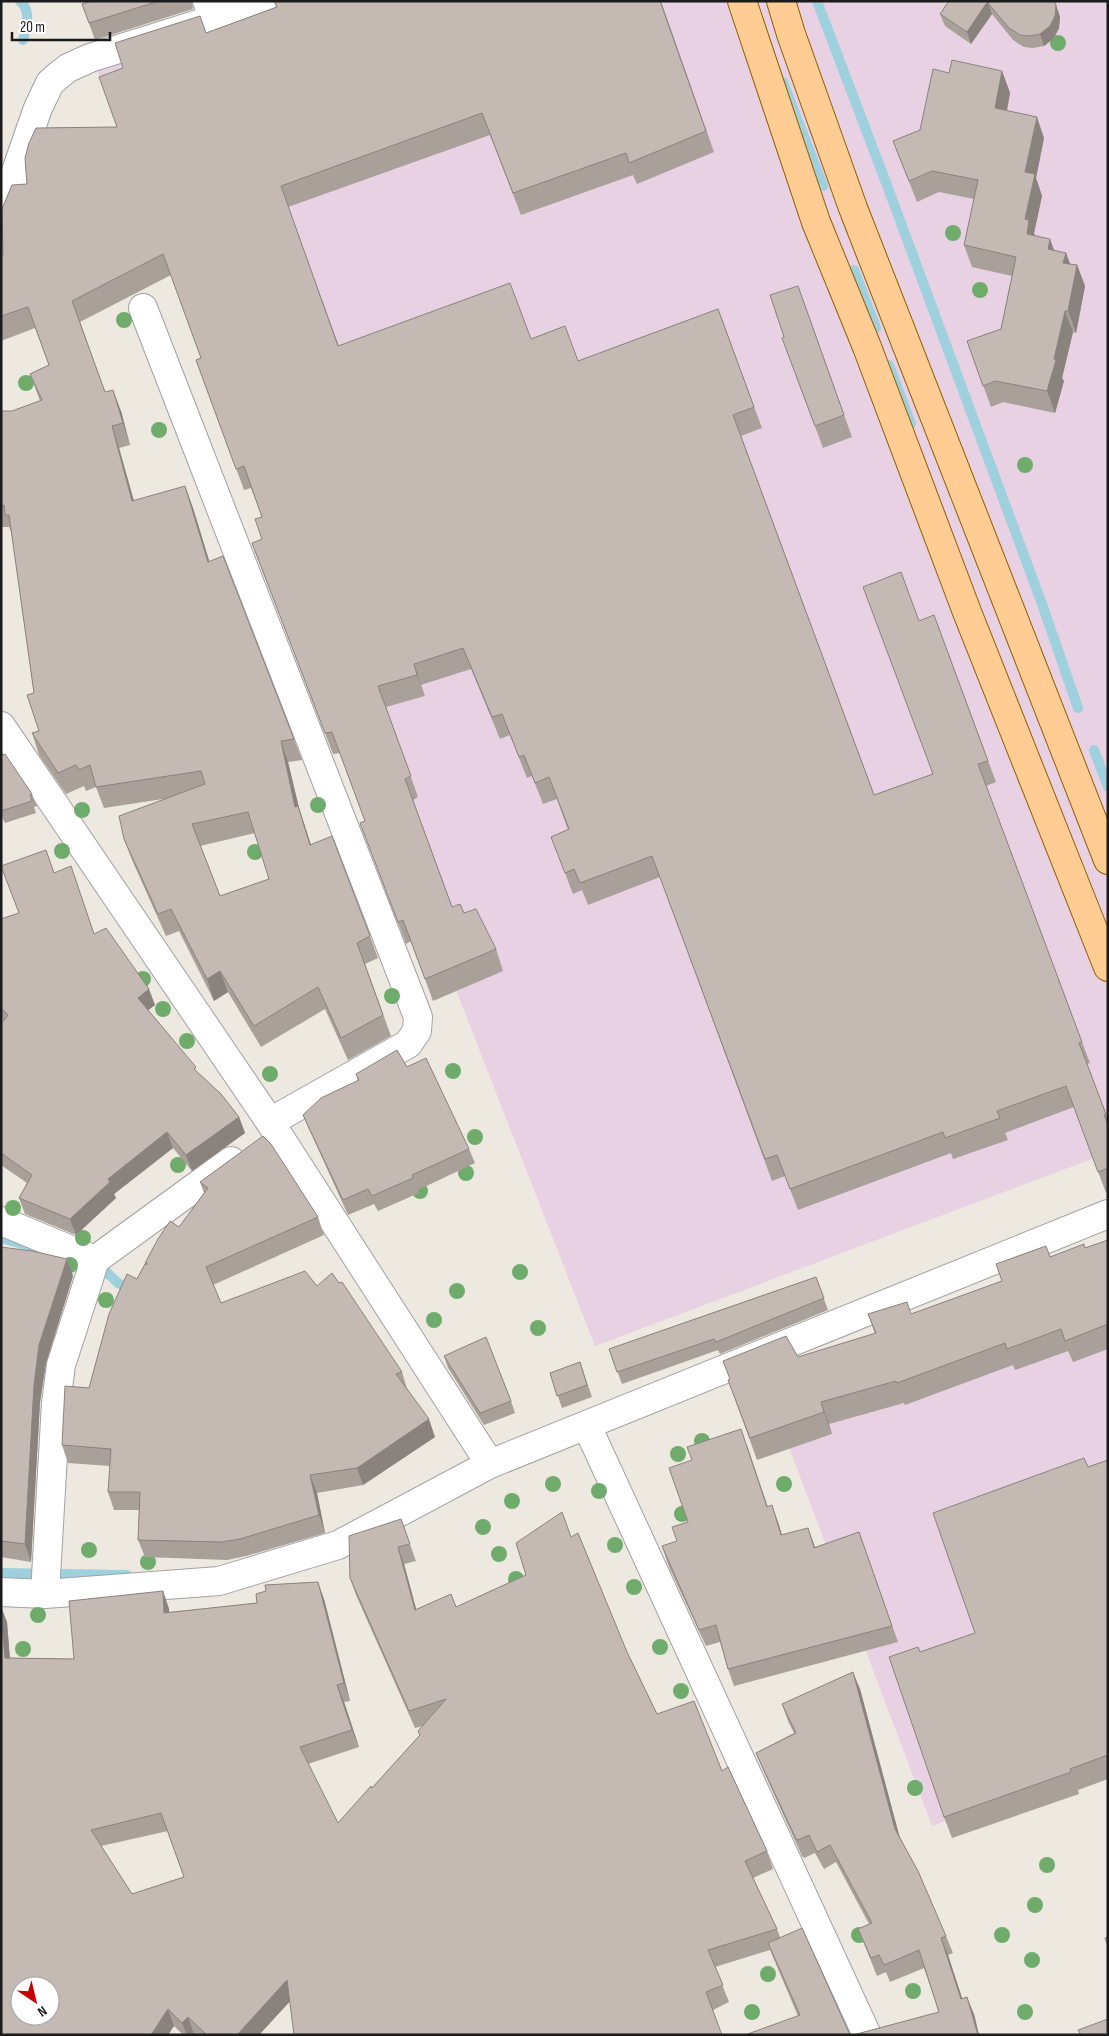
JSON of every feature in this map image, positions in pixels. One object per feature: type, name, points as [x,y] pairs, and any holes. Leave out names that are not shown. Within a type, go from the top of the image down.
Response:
[{"type":"main road","points":[[742,1],[816,222],[867,347],[1020,746],[1108,967]]},
{"type":"main road","points":[[781,1],[853,208],[1108,860]]},
{"type":"main road","points":[[816,222],[853,208]]},
{"type":"main road","points":[[952,570],[989,556]]},
{"type":"main road","points":[[1020,746],[1059,732]]},
{"type":"street","points":[[1,214],[38,108],[50,83],[58,75],[90,58],[210,10],[263,1]]},
{"type":"street","points":[[45,1594],[56,1404],[60,1375],[95,1260],[272,1126],[408,1044],[417,1031],[418,1017],[143,308]]},
{"type":"street","points":[[1,726],[272,1126],[490,1464]]},
{"type":"street","points":[[1,1592],[45,1594],[219,1581],[338,1545],[490,1464],[1108,1214]]},
{"type":"street","points":[[1,1221],[95,1260]]},
{"type":"street","points":[[587,1426],[867,2035]]},
{"type":"shaded area","points":[[251,1],[1108,1],[1108,1153],[595,1346],[93,60]]},
{"type":"shaded area","points":[[1108,1312],[1108,1760],[932,1826],[784,1434]]},
{"type":"building","points":[[91,1],[159,1],[89,23],[82,4]]},
{"type":"building","points":[[274,1],[660,1],[706,131],[629,163],[626,153],[513,193],[482,113],[281,186],[338,346],[510,283],[531,339],[565,326],[578,361],[718,309],[754,407],[733,415],[874,795],[933,774],[863,587],[901,572],[919,621],[934,615],[988,761],[978,764],[1082,1042],[1079,1043],[1106,1114],[1104,1115],[1108,1125],[1108,1168],[1098,1172],[1066,1086],[997,1111],[1000,1118],[945,1138],[943,1132],[790,1189],[777,1155],[765,1159],[652,856],[580,883],[574,869],[565,873],[551,837],[569,829],[549,777],[535,783],[524,755],[519,757],[502,714],[492,717],[463,648],[414,664],[417,675],[378,686],[411,776],[405,779],[452,907],[460,904],[464,913],[476,909],[496,949],[425,979],[403,920],[398,922],[360,823],[365,821],[332,732],[325,733],[252,543],[262,539],[255,519],[262,517],[244,466],[236,469],[196,360],[201,358],[163,254],[72,301],[105,392],[113,390],[123,423],[112,426],[132,501],[185,486],[208,562],[223,556],[294,739],[281,741],[295,807],[298,806],[310,845],[332,836],[370,936],[357,943],[383,1015],[341,1038],[318,987],[254,1026],[220,971],[207,979],[171,909],[158,914],[124,839],[119,816],[205,784],[201,771],[96,787],[90,765],[79,770],[76,765],[58,773],[32,733],[39,731],[27,695],[34,693],[9,515],[5,515],[4,505],[1,506],[1,411],[12,411],[42,400],[30,374],[49,365],[28,307],[1,316],[2,209],[12,185],[27,184],[25,158],[36,128],[117,127],[99,77],[123,68],[115,43],[200,16],[206,33],[277,7]],"holes":[[[248,812],[269,879],[220,896],[192,824]]]},
{"type":"building","points":[[949,1],[988,1],[967,32],[940,14]]},
{"type":"building","points":[[991,1],[1054,1],[1056,5],[1055,16],[1050,26],[1040,34],[1020,35],[1009,28],[988,3]]},
{"type":"building","points":[[952,60],[1002,71],[995,108],[1037,117],[1025,172],[1035,174],[1025,219],[1029,220],[1027,234],[1050,239],[1048,249],[1066,253],[1063,263],[1077,265],[1068,311],[1065,311],[1054,359],[1056,360],[1047,391],[995,381],[983,386],[967,341],[1001,329],[1016,257],[964,245],[978,180],[932,171],[909,181],[893,141],[920,130],[933,69],[949,73]]},
{"type":"building","points":[[798,286],[844,415],[815,426],[782,338],[784,337],[770,295]]},
{"type":"building","points":[[5,754],[32,794],[30,795],[32,801],[1,811],[1,756]]},
{"type":"building","points":[[46,850],[54,873],[71,866],[94,934],[106,928],[149,989],[138,998],[196,1067],[194,1069],[221,1094],[239,1117],[186,1155],[167,1132],[108,1179],[110,1182],[70,1219],[19,1198],[32,1175],[1,1153],[1,1024],[8,1015],[1,1008],[1,919],[19,913],[1,866]]},
{"type":"building","points":[[397,1050],[407,1067],[426,1058],[469,1149],[412,1175],[413,1178],[372,1196],[368,1189],[343,1200],[303,1115],[321,1098],[359,1080],[356,1074]]},
{"type":"building","points":[[263,1136],[271,1144],[318,1217],[206,1267],[221,1303],[305,1271],[317,1286],[332,1273],[339,1283],[342,1282],[402,1372],[396,1374],[429,1419],[357,1468],[310,1475],[319,1515],[240,1539],[221,1542],[138,1540],[140,1492],[108,1492],[111,1449],[62,1445],[65,1386],[89,1388],[109,1314],[127,1274],[137,1279],[145,1264],[148,1264],[145,1263],[170,1221],[179,1227],[208,1188],[200,1182]]},
{"type":"building","points":[[1108,1240],[1108,1324],[1065,1341],[1061,1329],[1007,1349],[1005,1343],[897,1383],[896,1381],[821,1402],[824,1412],[750,1438],[728,1380],[730,1379],[723,1361],[786,1336],[798,1357],[876,1333],[868,1314],[907,1302],[911,1314],[1002,1281],[996,1264],[1046,1246],[1050,1257],[1084,1244],[1085,1248]]},
{"type":"building","points":[[1,1247],[32,1251],[67,1259],[39,1345],[34,1385],[25,1544],[1,1541]]},
{"type":"building","points":[[816,1277],[824,1298],[716,1342],[714,1339],[617,1372],[609,1349]]},
{"type":"building","points":[[486,1337],[511,1401],[480,1413],[444,1356]]},
{"type":"building","points":[[580,1362],[587,1385],[557,1396],[550,1373]]},
{"type":"building","points":[[741,1429],[767,1507],[772,1505],[781,1535],[808,1528],[814,1548],[859,1532],[892,1626],[728,1669],[716,1625],[699,1630],[662,1546],[677,1541],[672,1527],[688,1522],[669,1468],[692,1460],[687,1447]]},
{"type":"building","points":[[1084,1458],[1088,1467],[1108,1460],[1108,1755],[1070,1769],[1071,1772],[944,1817],[889,1657],[918,1647],[920,1652],[975,1633],[933,1513]]},
{"type":"building","points":[[562,1512],[571,1537],[578,1533],[627,1652],[657,1714],[694,1701],[722,1771],[728,1767],[767,1851],[745,1861],[777,1929],[708,1950],[723,1985],[706,1992],[722,2035],[294,2035],[287,1980],[237,2035],[207,2035],[188,2017],[182,2023],[168,2009],[151,2035],[1,2035],[1,1613],[5,1658],[74,1659],[69,1601],[163,1591],[164,1613],[257,1603],[256,1594],[266,1591],[265,1585],[318,1582],[344,1683],[337,1685],[352,1730],[300,1747],[338,1823],[420,1735],[418,1731],[446,1699],[409,1711],[350,1578],[349,1536],[401,1519],[410,1544],[398,1547],[415,1610],[451,1594],[456,1607],[526,1575],[516,1543]],"holes":[[[161,1813],[184,1877],[132,1894],[91,1830]]]},
{"type":"building","points":[[853,1672],[895,1829],[918,1871],[946,1936],[941,1938],[961,1999],[967,1997],[978,2035],[853,2035],[939,2012],[919,1950],[884,1965],[879,1955],[871,1958],[858,1929],[872,1923],[830,1845],[817,1852],[809,1835],[798,1840],[796,1839],[756,1753],[796,1733],[782,1704]]},
{"type":"building","points":[[802,1928],[850,2035],[745,2035],[800,2015],[768,1943]]},
{"type":"building","points":[[1108,2019],[1108,2035],[1081,2035],[1078,2030]]},
{"type":"waterway","points":[[20,1],[24,5],[27,14],[27,25],[23,40]]},
{"type":"waterway","points":[[817,1],[1042,604],[1078,708]]},
{"type":"waterway","points":[[783,82],[823,186]]},
{"type":"waterway","points":[[854,270],[876,328]]},
{"type":"waterway","points":[[889,365],[911,424]]},
{"type":"waterway","points":[[1094,750],[1108,787]]},
{"type":"waterway","points":[[1,1238],[34,1247]]},
{"type":"waterway","points":[[97,1263],[118,1283],[130,1289]]},
{"type":"waterway","points":[[1,1573],[127,1575]]}]
